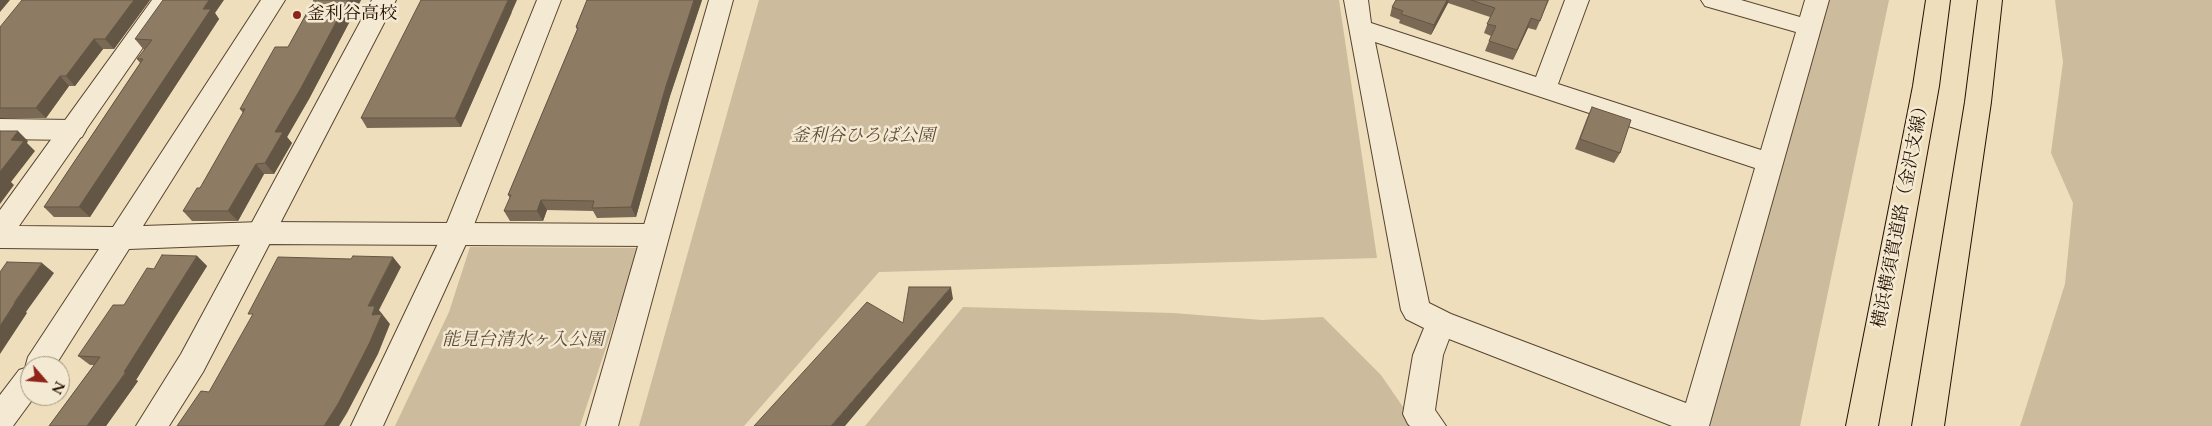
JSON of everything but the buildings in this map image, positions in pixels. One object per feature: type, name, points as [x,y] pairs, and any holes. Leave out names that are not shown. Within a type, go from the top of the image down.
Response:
[{"type":"highway","name":"横浜横須賀道路（金沢支線）","points":[[1862,426],[1924,96],[1938,0]]},
{"type":"highway","points":[[1928,426],[1978,102],[1990,0]]},
{"type":"street","points":[[0,232],[74,130],[164,0]]},
{"type":"street","points":[[45,356],[273,0]]},
{"type":"street","points":[[152,426],[192,363],[384,0]]},
{"type":"street","points":[[367,426],[456,235],[549,0]]},
{"type":"street","points":[[602,426],[721,0]]},
{"type":"street","points":[[1356,0],[1416,310],[1440,324],[1695,424],[1817,0]]},
{"type":"street","points":[[1544,88],[1577,0]]},
{"type":"street","points":[[1713,0],[1810,28]]},
{"type":"street","points":[[1360,28],[1770,163]]},
{"type":"street","points":[[0,129],[74,130]]},
{"type":"street","points":[[0,236],[121,238],[261,233],[654,235]]},
{"type":"street","points":[[1430,426],[1419,414],[1428,355],[1440,324]]},
{"type":"street","points":[[0,419],[20,392]]},
{"type":"green space","name":"釜利谷ひろば公園","points":[[759,0],[1339,0],[1377,258],[879,272],[744,426],[639,426]]},
{"type":"green space","points":[[1822,0],[1889,0],[1800,426],[1707,426]]},
{"type":"green space","points":[[2055,0],[2212,0],[2212,426],[2020,426],[2065,284],[2073,203],[2051,153],[2063,62]]},
{"type":"green space","name":"能見台清水ヶ入公園","points":[[470,247],[639,248],[580,426],[395,426],[449,312]]},
{"type":"green space","points":[[963,307],[1173,313],[1262,320],[1323,317],[1381,375],[1416,426],[865,426]]},
{"type":"place","name":"釜利谷高校","points":[[297,15]]}]
